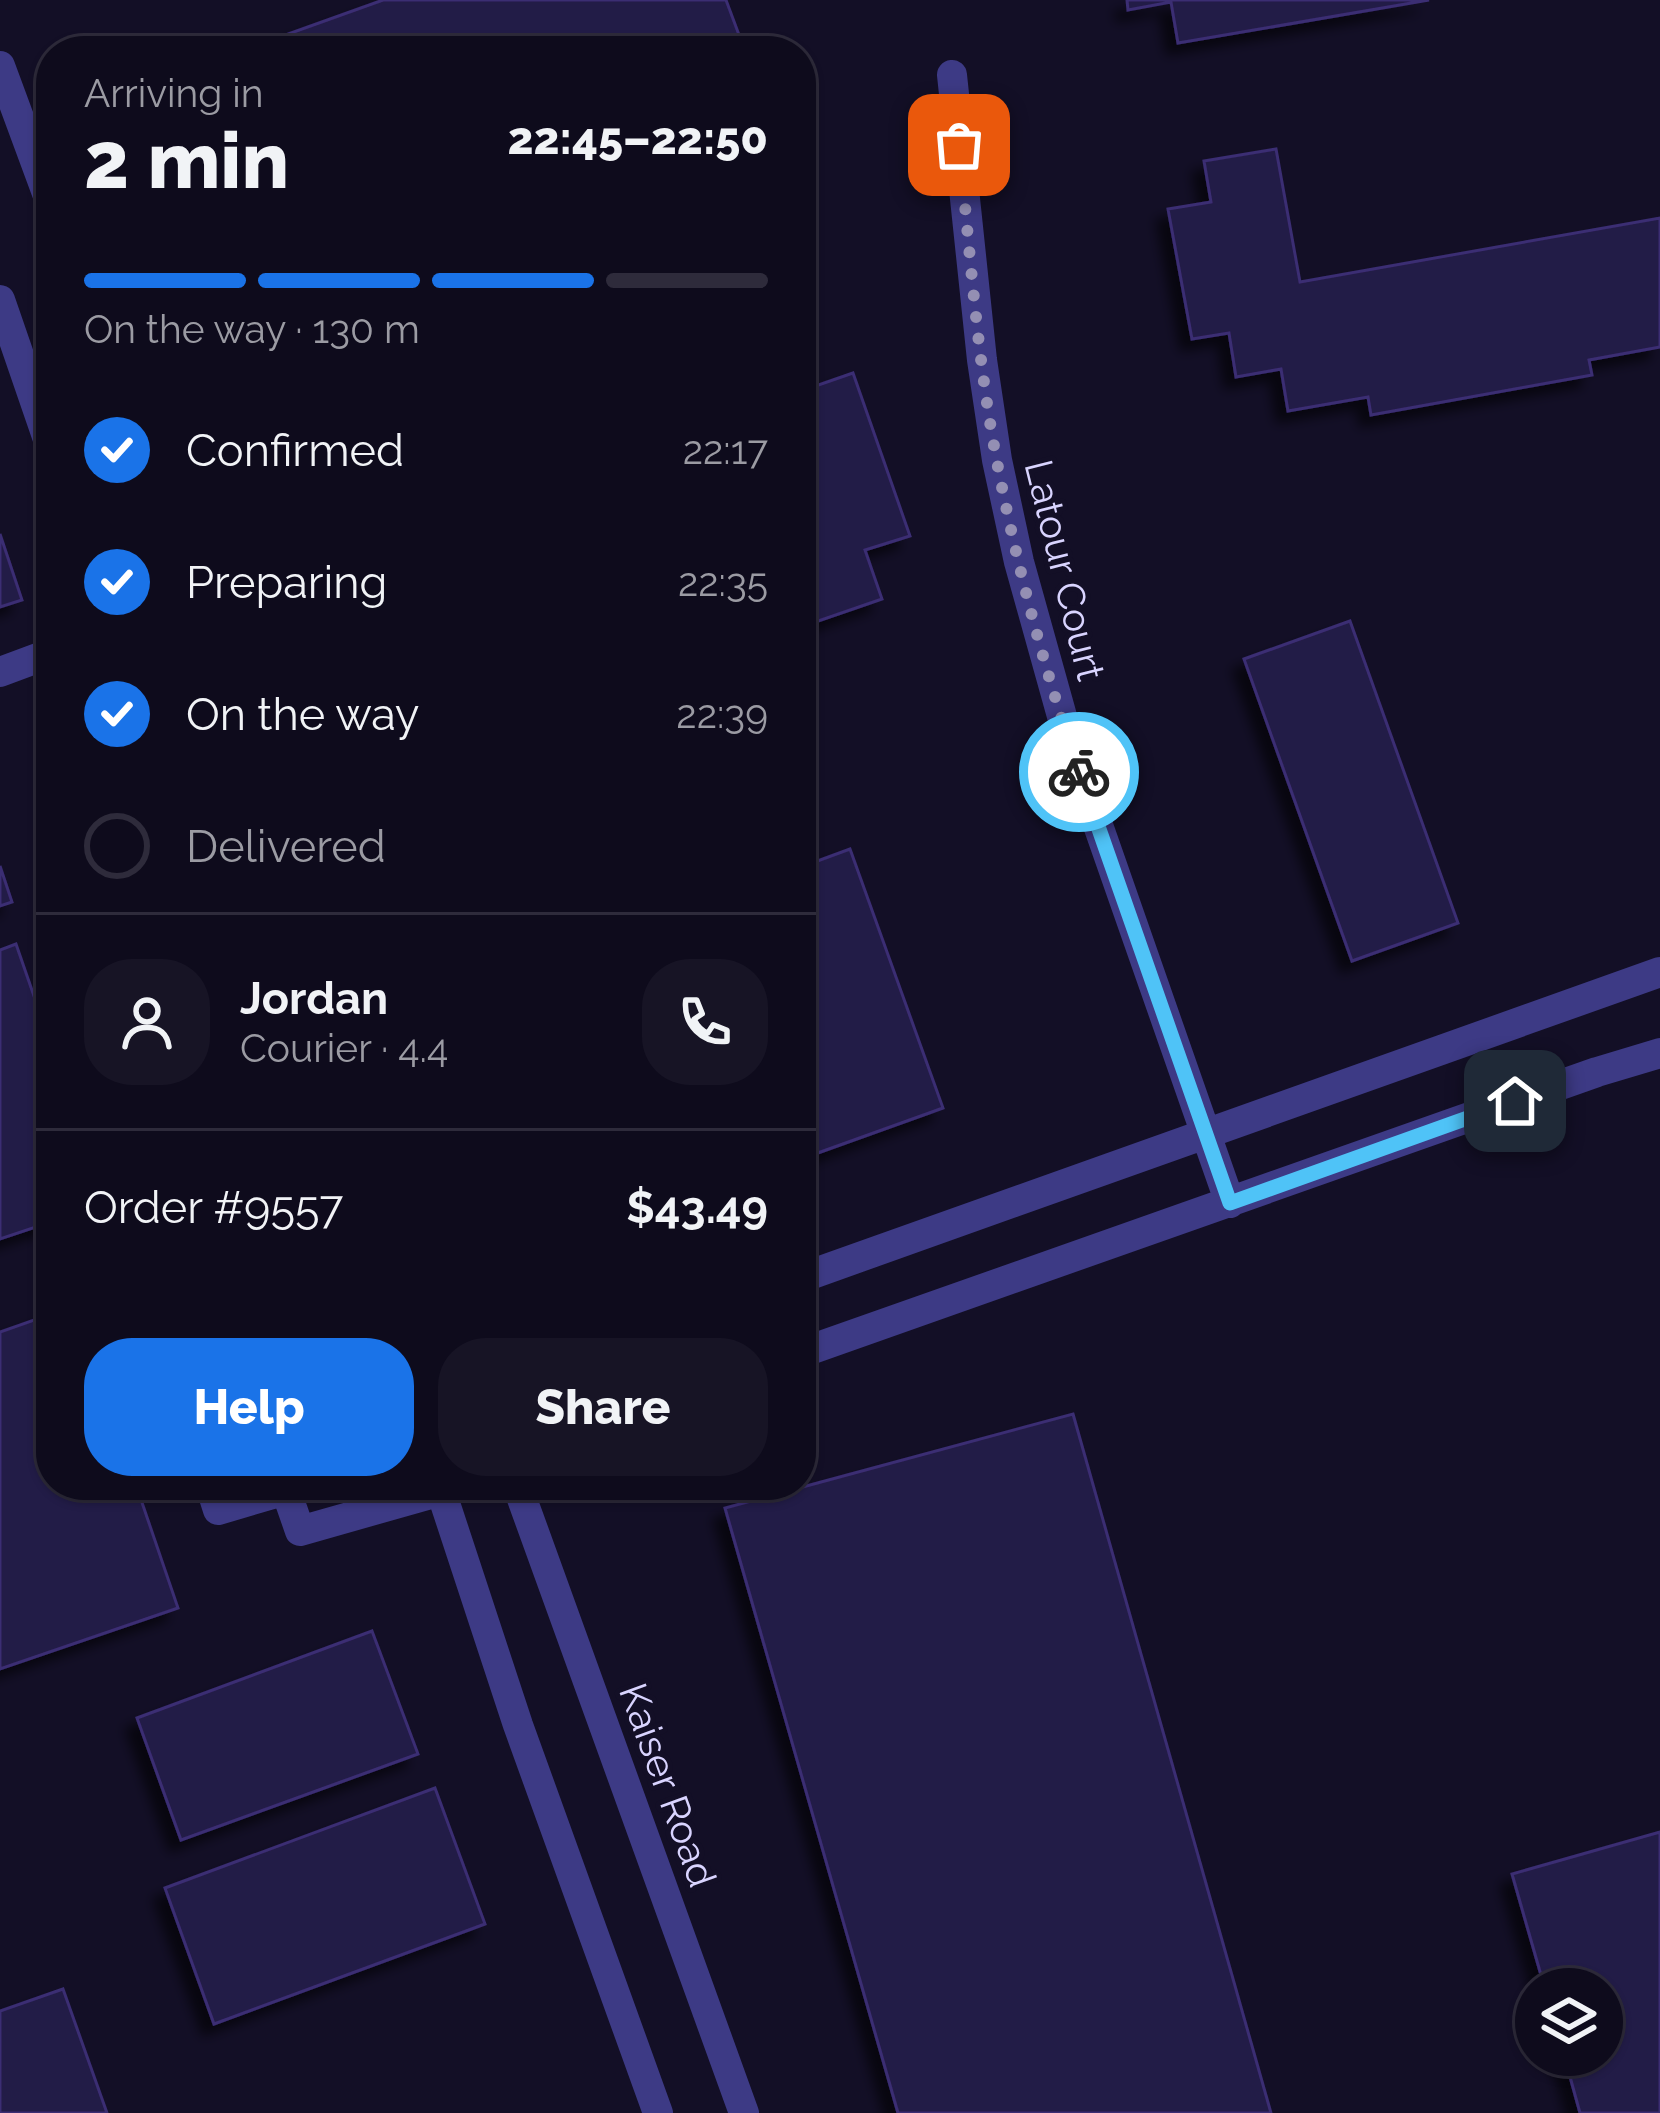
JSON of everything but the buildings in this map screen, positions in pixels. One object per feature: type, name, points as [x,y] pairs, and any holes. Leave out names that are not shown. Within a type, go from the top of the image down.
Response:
[{"type":"street","points":[[0,66],[36,163]]},
{"type":"street","name":"Latour Court","points":[[952,75],[982,360],[1018,562],[1070,745],[1230,1203]]},
{"type":"street","points":[[0,300],[36,404]]},
{"type":"street","points":[[0,672],[36,659]]},
{"type":"street","points":[[816,1273],[1660,972]]},
{"type":"street","points":[[816,1348],[1660,1053]]},
{"type":"street","points":[[215,1500],[218,1510],[248,1500]]},
{"type":"street","points":[[289,1500],[300,1531],[401,1500]]},
{"type":"street","points":[[444,1500],[518,1725],[658,2113]]},
{"type":"street","name":"Kaiser Road","points":[[522,1500],[744,2113]]},
{"type":"way so far","points":[[959,145],[997,460],[1018,562],[1079,772]]},
{"type":"route","points":[[1079,772],[1230,1203],[1515,1101]]}]
